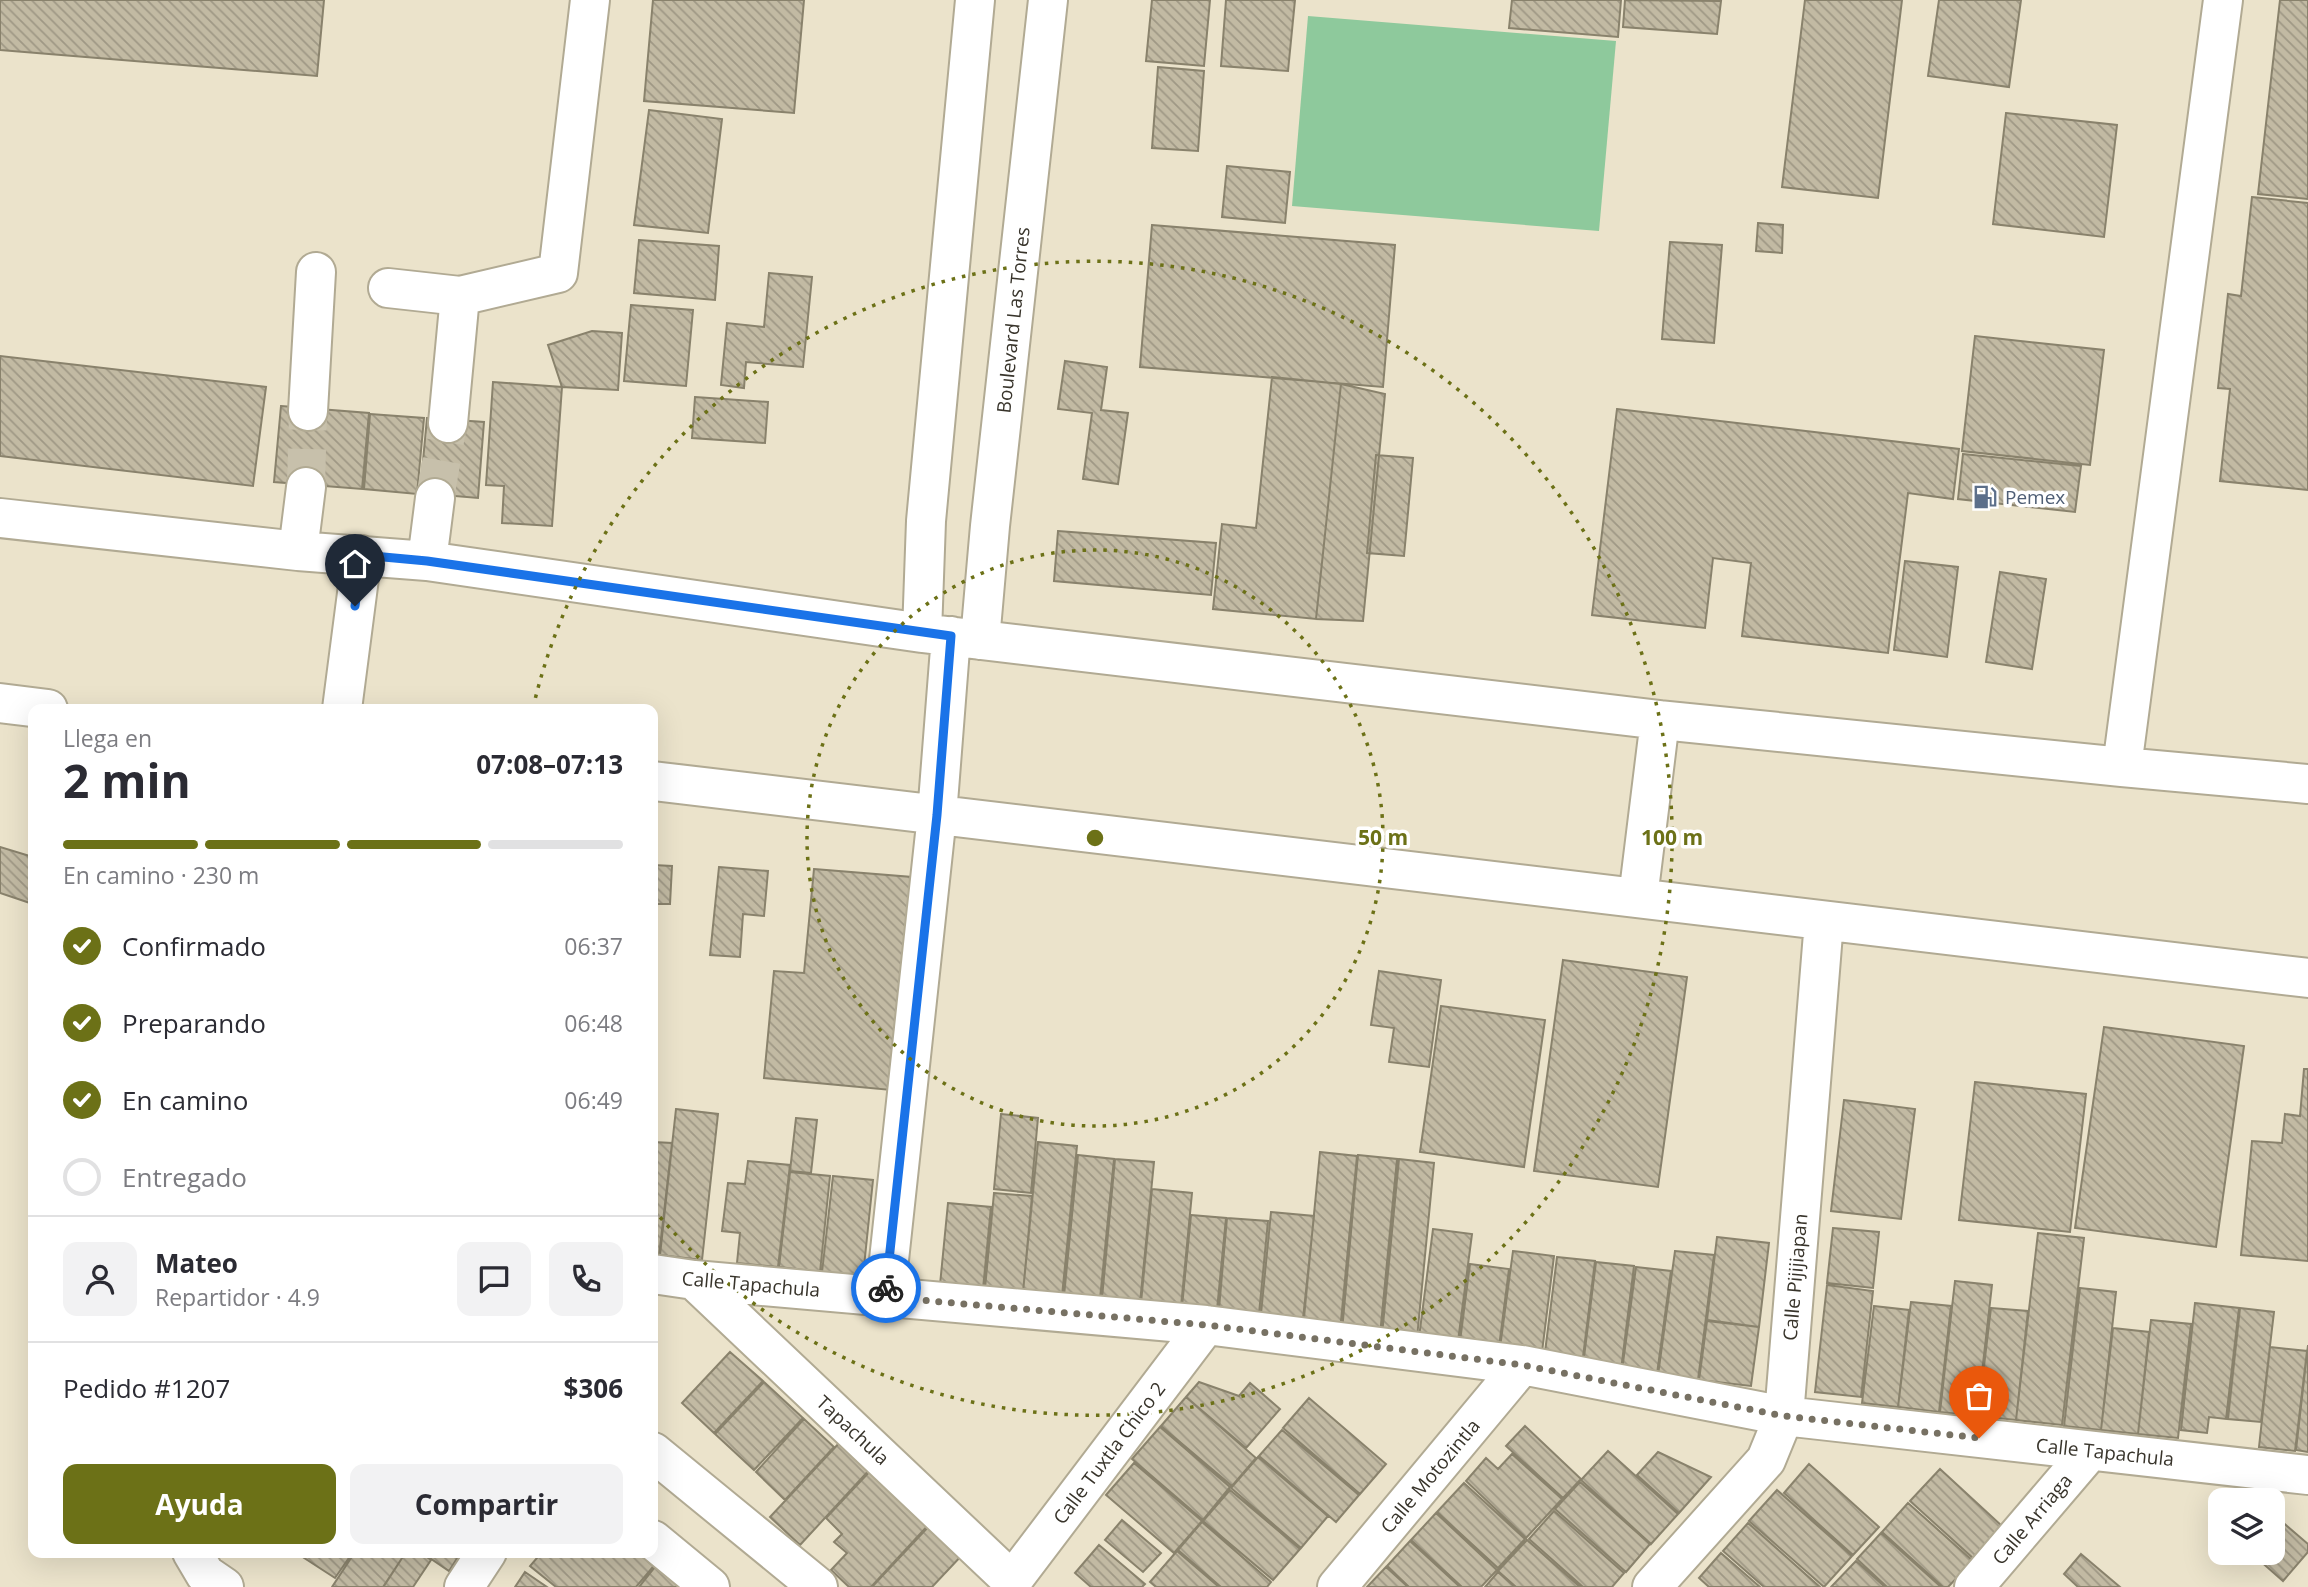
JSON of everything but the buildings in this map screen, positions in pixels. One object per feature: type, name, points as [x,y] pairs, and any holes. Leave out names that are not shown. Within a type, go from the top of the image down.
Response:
[{"type":"street","points":[[388,288],[460,296],[558,273],[590,0]]},
{"type":"street","name":"Boulevard Las Torres","points":[[951,636],[926,521],[975,0]]},
{"type":"street","name":"Boulevard Las Torres","points":[[885,1297],[937,815],[951,636],[990,526],[1048,0]]},
{"type":"street","points":[[2122,767],[2223,0]]},
{"type":"street","points":[[308,411],[316,272]]},
{"type":"street","points":[[448,423],[460,296]]},
{"type":"street","points":[[298,551],[306,487]]},
{"type":"street","points":[[427,561],[435,498]]},
{"type":"street","points":[[0,518],[298,551],[427,561],[951,636],[1660,720],[2308,783]]},
{"type":"street","points":[[343,704],[362,555]]},
{"type":"street","points":[[0,703],[28,706]]},
{"type":"street","points":[[1638,898],[1660,720]]},
{"type":"street","points":[[658,782],[2308,978]]},
{"type":"street","name":"Calle Pijijiapan","points":[[1652,1587],[1766,1460],[1784,1416],[1824,921]]},
{"type":"street","name":"Calle Tapachula","points":[[658,1275],[1206,1325],[1522,1365],[1784,1416],[2308,1475]]},
{"type":"street","name":"Tapachula","points":[[694,1280],[1012,1581]]},
{"type":"street","name":"Calle Tuxtla Chico 2","points":[[1012,1581],[1206,1325]]},
{"type":"street","name":"Calle Motozintla","points":[[1337,1587],[1522,1365]]},
{"type":"street","name":"Calle Arriaga","points":[[1974,1587],[2090,1451]]},
{"type":"street","points":[[658,1456],[818,1587]]},
{"type":"street","points":[[658,1544],[710,1587]]},
{"type":"street","points":[[464,1587],[483,1558]]},
{"type":"green space","points":[[1308,16],[1616,41],[1599,231],[1292,206]]},
{"type":"tunnel","points":[[306,487],[308,411]]},
{"type":"tunnel","points":[[435,498],[448,423]]},
{"type":"way so far","points":[[886,1288],[885,1297],[1206,1325],[1522,1365],[1784,1416],[1979,1438]]},
{"type":"place","name":"Pemex","points":[[1985,497]]},
{"type":"route","points":[[355,606],[362,555],[427,561],[951,636],[937,815],[886,1288]]}]
